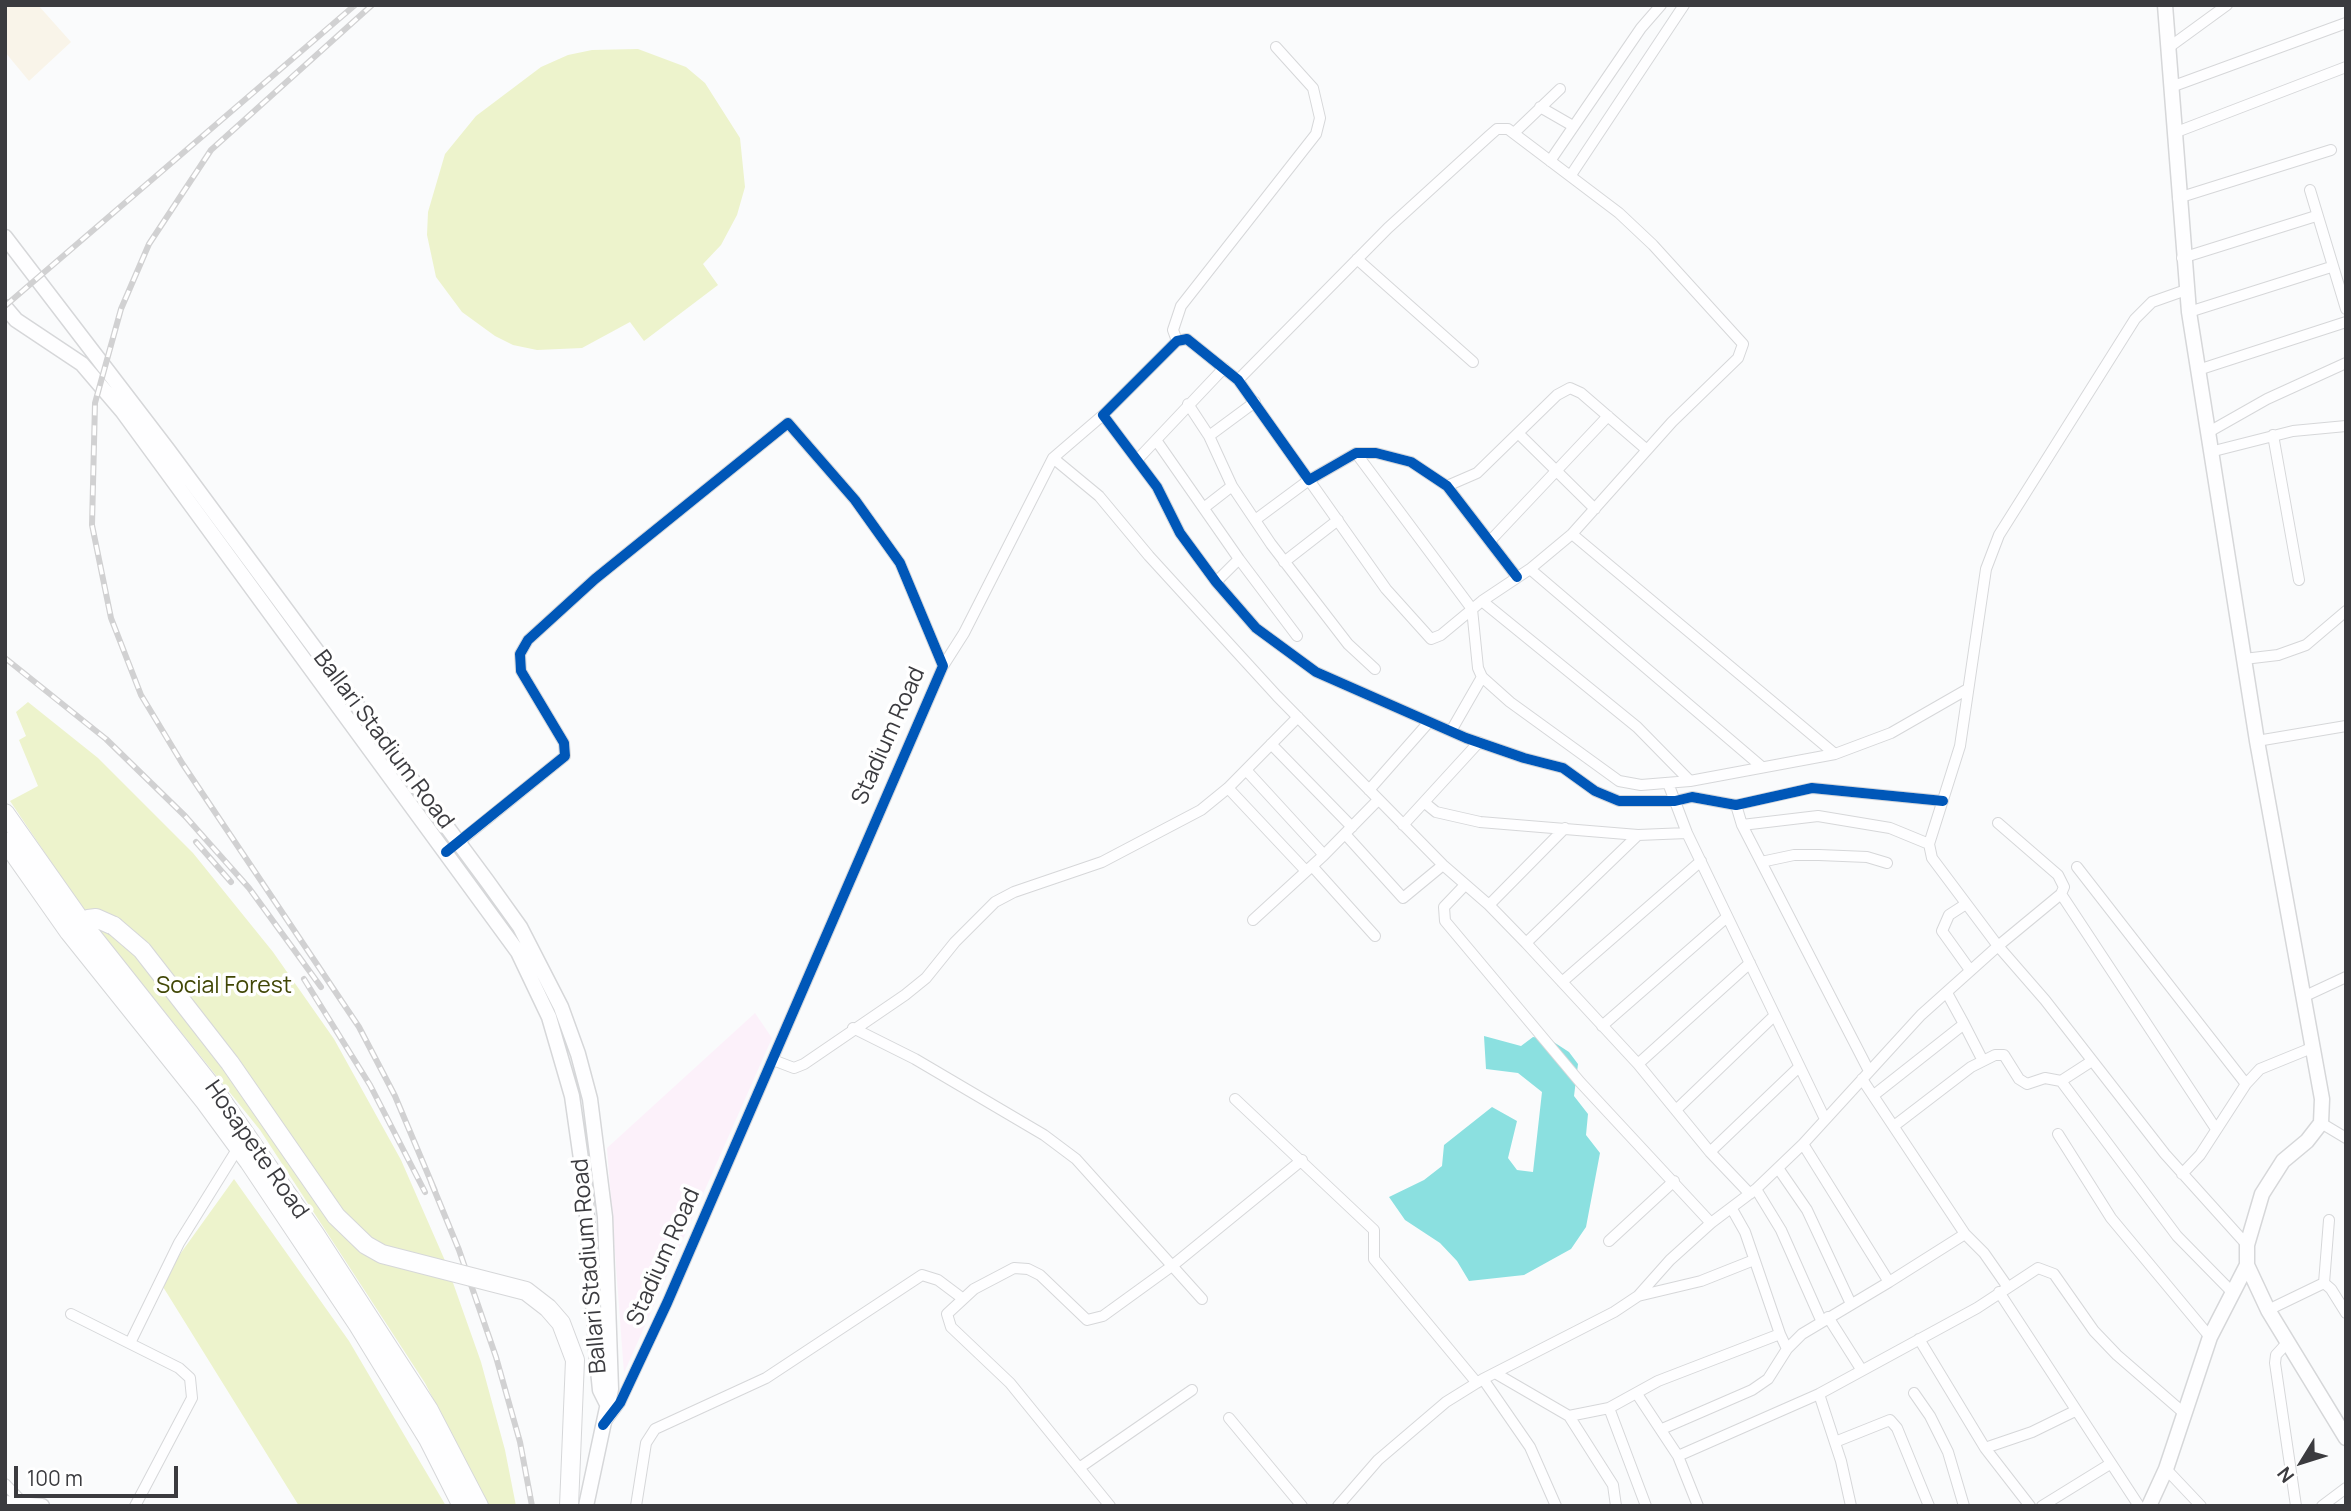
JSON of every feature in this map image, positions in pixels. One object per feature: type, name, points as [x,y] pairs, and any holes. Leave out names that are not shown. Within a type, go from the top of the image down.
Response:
[{"type":"highway","name":"Hosapete Road","points":[[5,813],[75,927],[238,1148],[358,1325],[428,1439],[462,1506]]},
{"type":"highway","name":"Hosapete Road","points":[[5,841],[216,1092],[315,1234],[429,1410],[479,1506]]},
{"type":"highway","points":[[75,927],[96,918],[114,926],[142,950],[230,1063],[336,1216],[366,1245],[382,1254],[526,1291],[555,1315],[572,1345],[575,1360],[569,1506]]},
{"type":"street","points":[[1550,161],[1641,28],[1661,5]]},
{"type":"street","points":[[1571,175],[1684,5]]},
{"type":"street","points":[[2165,5],[2182,258],[2189,312],[2257,741],[2303,997],[2315,1046],[2322,1099],[2321,1123],[2270,1177],[2247,1245],[2247,1265],[2267,1310],[2346,1438]]},
{"type":"street","points":[[2168,48],[2227,5]]},
{"type":"street","points":[[2171,87],[2346,23]]},
{"type":"street","points":[[1177,341],[1173,330],[1181,306],[1316,134],[1320,118],[1313,88],[1276,47]]},
{"type":"street","points":[[2174,133],[2346,67]]},
{"type":"street","points":[[1514,133],[1560,89]]},
{"type":"street","points":[[1540,107],[1573,126]]},
{"type":"street","points":[[943,666],[964,634],[1053,458],[1103,415],[1177,341],[1187,338],[1197,344],[1238,380],[1386,589],[1431,639],[1441,635],[1482,601],[1530,569],[1572,534],[1647,450],[1738,358],[1743,344],[1653,245],[1571,175],[1514,133],[1503,128],[1489,136],[1357,259],[1238,380]]},
{"type":"street","points":[[2178,198],[2331,150]]},
{"type":"street","points":[[2310,190],[2331,267],[2346,309]]},
{"type":"street","points":[[2182,258],[2316,216]]},
{"type":"street","name":"Ballari Stadium Road","points":[[5,237],[510,938],[549,1017],[567,1069],[583,1167],[600,1390],[606,1402]]},
{"type":"street","points":[[1357,259],[1473,362]]},
{"type":"street","points":[[2189,312],[2331,267]]},
{"type":"street","points":[[2186,290],[2152,302],[2135,319],[1999,536],[1986,569],[1966,690],[1960,746],[1928,844],[1932,858],[1998,946],[2182,1174],[2247,1245]]},
{"type":"street","name":"Ballari Stadium Road","points":[[5,307],[16,320],[82,364],[162,454],[459,842],[520,927],[561,1007],[584,1072],[600,1165],[611,1389],[606,1402]]},
{"type":"street","points":[[2198,370],[2346,322]]},
{"type":"street","points":[[2207,433],[2267,399],[2346,363]]},
{"type":"street","points":[[1137,460],[1224,368]]},
{"type":"street","points":[[1447,486],[1477,473],[1556,395],[1570,388],[1581,393],[1647,450]]},
{"type":"street","points":[[1209,436],[1255,402]]},
{"type":"street","points":[[1188,404],[1209,436],[1232,486],[1284,562],[1348,644],[1375,669]]},
{"type":"street","points":[[1103,415],[1157,486],[1194,555],[1216,582],[1256,628],[1316,673],[1479,742],[1563,768],[1605,797],[1619,801],[1675,801],[1692,797],[1736,805],[1812,788],[1943,801]]},
{"type":"street","points":[[1490,541],[1608,416]]},
{"type":"street","name":"Stadium Road","points":[[446,852],[565,756],[564,743],[521,671],[523,646],[596,579],[788,424],[855,500],[900,563],[943,666],[776,1061],[620,1403],[603,1425]]},
{"type":"street","points":[[2210,452],[2273,435],[2346,426]]},
{"type":"street","points":[[1518,434],[1595,509]]},
{"type":"street","points":[[2273,435],[2299,580]]},
{"type":"street","points":[[1156,440],[1297,636]]},
{"type":"street","points":[[1356,453],[1472,609],[1478,668],[1482,677],[1510,702],[1619,780],[1641,785],[1690,781],[1835,754],[1891,733],[1966,690]]},
{"type":"street","points":[[1255,520],[1309,480],[1356,453],[1376,453],[1411,461],[1447,486],[1517,577]]},
{"type":"street","points":[[1053,458],[1099,496],[1166,575],[1298,717],[1443,865],[1489,905],[1526,943],[1638,1064],[1710,1152],[1753,1192],[1780,1230],[1825,1319],[1861,1369]]},
{"type":"street","points":[[1205,507],[1232,486]]},
{"type":"street","points":[[1284,562],[1338,520]]},
{"type":"street","points":[[1572,534],[1835,754]]},
{"type":"street","points":[[1216,582],[1240,559]]},
{"type":"street","points":[[1530,569],[1762,767]]},
{"type":"street","points":[[1482,601],[1637,727],[1690,781]]},
{"type":"street","points":[[2244,659],[2278,654],[2306,645],[2346,611]]},
{"type":"street","points":[[1451,731],[1482,677]]},
{"type":"street","points":[[776,1061],[794,1068],[815,1058],[853,1028],[926,978],[955,942],[995,902],[1134,848],[1201,810],[1228,789],[1298,717]]},
{"type":"street","points":[[1369,790],[1429,722]]},
{"type":"street","points":[[2257,741],[2346,726]]},
{"type":"street","points":[[1403,825],[1479,742]]},
{"type":"street","points":[[1270,744],[1349,830],[1403,898],[1443,865]]},
{"type":"street","points":[[1246,770],[1324,855]]},
{"type":"street","points":[[1668,783],[1687,833],[1825,1118]]},
{"type":"street","points":[[1228,789],[1375,936]]},
{"type":"street","points":[[1253,920],[1324,855],[1378,800]]},
{"type":"street","points":[[1425,803],[1436,812],[1453,817],[1638,835],[1687,833]]},
{"type":"street","points":[[1736,805],[1742,825],[1874,1095],[1965,1234],[1984,1254],[2074,1411],[2140,1505],[2166,1469],[2210,1337],[2231,1291],[2247,1265]]},
{"type":"street","points":[[1742,825],[1818,816],[1890,828],[1928,844]]},
{"type":"street","points":[[1339,1506],[1378,1460],[1446,1402],[1480,1381],[1614,1312],[1638,1296],[1670,1260],[1711,1223],[1753,1192],[1803,1144],[1921,1015],[2061,894],[2063,882],[2059,875],[1998,823]]},
{"type":"street","points":[[1489,905],[1565,828]]},
{"type":"street","points":[[1526,943],[1638,835]]},
{"type":"street","points":[[1761,862],[1794,855],[1819,855],[1867,857],[1887,863]]},
{"type":"street","points":[[1562,982],[1701,861]]},
{"type":"street","points":[[2077,867],[2246,1084]]},
{"type":"street","points":[[1465,885],[1444,907],[1445,921],[1580,1082],[1711,1223]]},
{"type":"street","points":[[2061,894],[2216,1129]]},
{"type":"street","points":[[1966,904],[1945,920],[1942,931],[1970,970]]},
{"type":"street","points":[[1602,1026],[1727,917]]},
{"type":"street","points":[[1638,1064],[1750,963]]},
{"type":"street","points":[[2303,997],[2346,977]]},
{"type":"street","points":[[1947,993],[1983,1061]]},
{"type":"street","points":[[1678,1110],[1775,1015]]},
{"type":"street","points":[[1874,1095],[1964,1024]]},
{"type":"street","points":[[853,1028],[915,1059],[1044,1135],[1076,1159],[1202,1299]]},
{"type":"street","points":[[2182,1174],[2200,1155],[2246,1084],[2260,1069],[2315,1046]]},
{"type":"street","points":[[1895,1126],[1940,1089],[1983,1061],[2000,1054],[2023,1083],[2045,1077],[2061,1081],[2177,1236],[2231,1291]]},
{"type":"street","points":[[2061,1081],[2092,1061]]},
{"type":"street","points":[[1710,1152],[1799,1067]]},
{"type":"street","points":[[1235,1099],[1374,1230],[1374,1259],[1480,1381],[1530,1447],[1556,1506]]},
{"type":"street","points":[[2321,1123],[2346,1139]]},
{"type":"street","points":[[2059,1134],[2111,1218],[2210,1337]]},
{"type":"street","points":[[1803,1144],[1889,1283]]},
{"type":"street","points":[[130,1343],[179,1243],[238,1148]]},
{"type":"street","points":[[1110,1506],[1010,1383],[951,1327],[947,1314],[962,1298],[1014,1268],[1028,1269],[1040,1275],[1087,1320],[1103,1316],[1172,1266],[1302,1160]]},
{"type":"street","points":[[583,1167],[600,1165]]},
{"type":"street","points":[[1778,1168],[1807,1210],[1851,1304]]},
{"type":"street","points":[[1609,1241],[1674,1181]]},
{"type":"street","points":[[1732,1209],[1787,1349]]},
{"type":"street","points":[[2324,1283],[2329,1220]]},
{"type":"street","points":[[1662,1429],[1752,1390],[1778,1368],[1787,1349],[1825,1319],[1889,1283],[1965,1234]]},
{"type":"street","points":[[1638,1296],[1701,1281],[1754,1260]]},
{"type":"street","points":[[1678,1455],[1819,1394],[1977,1308],[2038,1268],[2054,1275],[2101,1339],[2185,1414]]},
{"type":"street","points":[[636,1506],[646,1443],[655,1429],[766,1378],[922,1275],[938,1280],[962,1298]]},
{"type":"street","points":[[2267,1310],[2324,1283]]},
{"type":"street","points":[[2324,1283],[2346,1313]]},
{"type":"street","points":[[71,1314],[179,1368],[190,1378],[192,1398],[135,1506]]},
{"type":"street","points":[[1569,1416],[1609,1408],[1658,1381],[1780,1334]]},
{"type":"street","points":[[1919,1339],[1985,1448],[2030,1506]]},
{"type":"street","points":[[2287,1343],[2276,1356],[2275,1363],[2297,1506]]},
{"type":"street","points":[[1495,1373],[1569,1416],[1613,1485],[1616,1506]]},
{"type":"street","points":[[1079,1468],[1192,1390]]},
{"type":"street","points":[[1914,1393],[1930,1416],[1948,1452],[1964,1506]]},
{"type":"street","points":[[1637,1394],[1678,1455],[1698,1506]]},
{"type":"street","points":[[1819,1394],[1852,1506]]},
{"type":"street","points":[[586,1506],[606,1402]]},
{"type":"street","points":[[1609,1408],[1646,1506]]},
{"type":"street","points":[[1985,1448],[2032,1432],[2074,1411]]},
{"type":"street","points":[[1229,1418],[1302,1506]]},
{"type":"street","points":[[1835,1442],[1890,1420],[1897,1428],[1929,1506]]},
{"type":"street","points":[[2042,1506],[2110,1464]]},
{"type":"street","points":[[2166,1469],[2201,1506]]},
{"type":"street","points":[[5,1484],[23,1503]]},
{"type":"street","points":[[2322,1506],[2346,1488]]},
{"type":"street","points":[[5,1505],[23,1503],[42,1506]]},
{"type":"shaded area","points":[[5,5],[38,5],[71,42],[29,81],[5,52]]},
{"type":"shaded area","points":[[755,1013],[772,1038],[624,1373],[607,1148]]},
{"type":"green space","points":[[638,49],[686,67],[705,83],[740,138],[745,187],[737,215],[721,245],[703,264],[718,285],[644,341],[630,322],[582,348],[537,350],[513,345],[495,336],[462,312],[436,277],[427,235],[428,212],[445,154],[476,116],[541,67],[568,55],[592,50]]},
{"type":"green space","name":"Social Forest","points":[[28,702],[98,758],[193,853],[273,952],[334,1039],[401,1160],[446,1263],[481,1362],[505,1450],[516,1506],[488,1506],[425,1383],[260,1130],[86,914],[10,801],[38,786],[19,740],[26,736],[16,712]]},
{"type":"green space","points":[[234,1179],[349,1341],[446,1506],[299,1506],[160,1282]]},
{"type":"water","points":[[1484,1036],[1521,1046],[1533,1037],[1549,1039],[1569,1052],[1578,1064],[1574,1096],[1588,1114],[1586,1135],[1600,1153],[1586,1227],[1571,1249],[1524,1275],[1469,1281],[1457,1261],[1440,1243],[1405,1220],[1389,1197],[1424,1180],[1442,1166],[1444,1145],[1492,1107],[1517,1121],[1508,1158],[1517,1170],[1533,1172],[1542,1092],[1518,1073],[1486,1069]]},
{"type":"railway","points":[[5,306],[355,5]]},
{"type":"railway","points":[[372,5],[211,150],[149,244],[121,309],[95,403],[92,525],[111,618],[141,695],[182,763],[359,1027],[395,1096],[435,1191]]},
{"type":"railway","points":[[5,658],[106,739],[185,816],[249,888],[321,987]]},
{"type":"railway","points":[[196,842],[231,882]]},
{"type":"railway","points":[[304,979],[370,1085],[425,1192]]},
{"type":"railway","points":[[431,1182],[459,1250],[496,1357],[520,1442],[532,1506]]},
{"type":"cycle path","points":[[1517,577],[1447,486],[1411,462],[1376,453],[1356,453],[1309,480],[1238,380],[1187,339],[1177,341],[1103,415],[1157,487],[1180,533],[1216,582],[1256,628],[1316,672],[1466,738],[1563,768],[1595,791],[1619,801],[1675,801],[1692,797],[1736,805],[1812,788],[1943,801]]},
{"type":"cycle path","points":[[446,852],[565,756],[564,743],[521,671],[520,654],[528,640],[595,579],[788,423],[855,500],[900,563],[943,666],[667,1303],[620,1403],[603,1425]]}]
